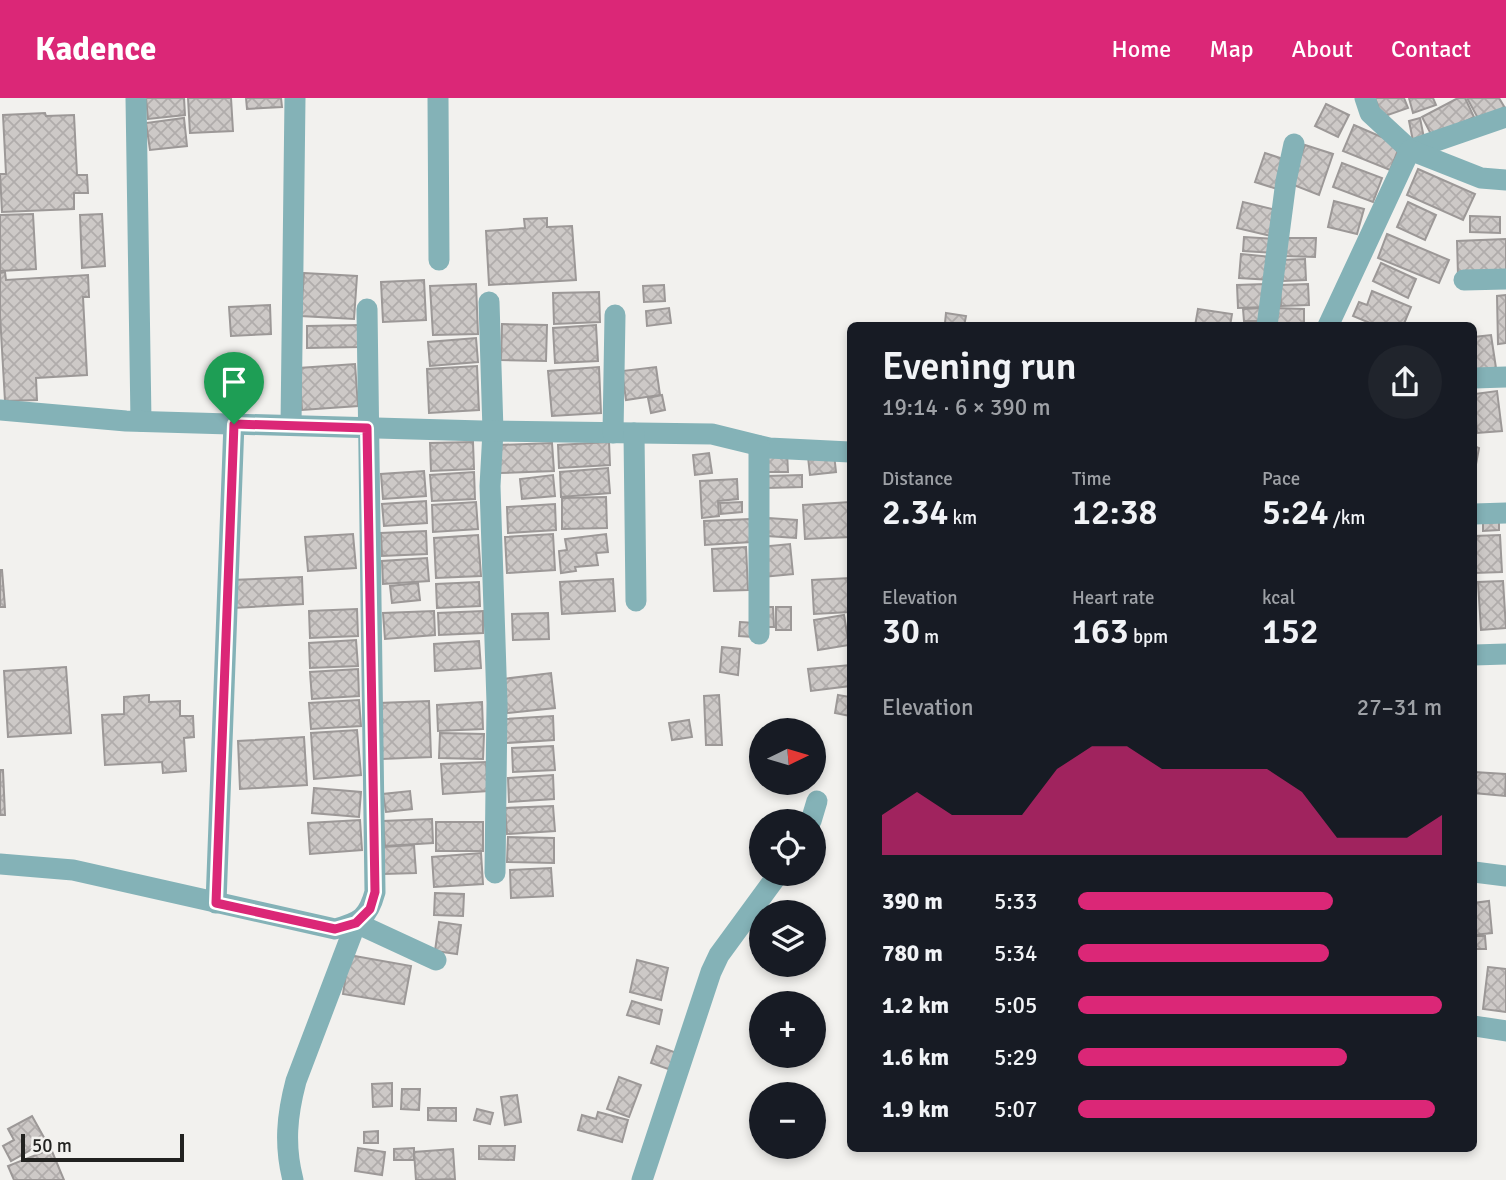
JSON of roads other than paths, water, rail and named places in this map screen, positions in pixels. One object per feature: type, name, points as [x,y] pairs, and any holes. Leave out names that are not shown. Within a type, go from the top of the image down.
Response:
[{"type":"street","points":[[136,98],[141,421]]},
{"type":"street","points":[[291,425],[295,98]]},
{"type":"street","points":[[438,98],[439,260]]},
{"type":"street","points":[[1364,98],[1370,113],[1410,150],[1481,178],[1506,180]]},
{"type":"street","points":[[1330,322],[1410,150],[1506,117]]},
{"type":"street","points":[[1268,322],[1286,181],[1294,144]]},
{"type":"street","points":[[1464,280],[1506,279]]},
{"type":"street","points":[[489,302],[493,431],[490,486],[497,702],[495,873]]},
{"type":"street","points":[[293,1180],[286,1139],[289,1108],[296,1081],[356,923],[370,909],[375,892],[367,309]]},
{"type":"street","points":[[615,315],[636,601]]},
{"type":"street","points":[[1477,378],[1506,377]]},
{"type":"street","points":[[0,410],[141,421],[493,431],[712,433],[759,446],[847,452]]},
{"type":"street","points":[[216,903],[234,424]]},
{"type":"street","points":[[758,634],[759,446]]},
{"type":"street","points":[[1477,514],[1506,513]]},
{"type":"street","points":[[1477,655],[1506,654]]},
{"type":"street","points":[[0,864],[73,870],[335,929],[356,923],[436,960]]},
{"type":"street","points":[[1477,872],[1506,876]]},
{"type":"street","points":[[638,1178],[711,972],[719,956],[770,886]]},
{"type":"street","points":[[1477,1026],[1506,1031]]}]
